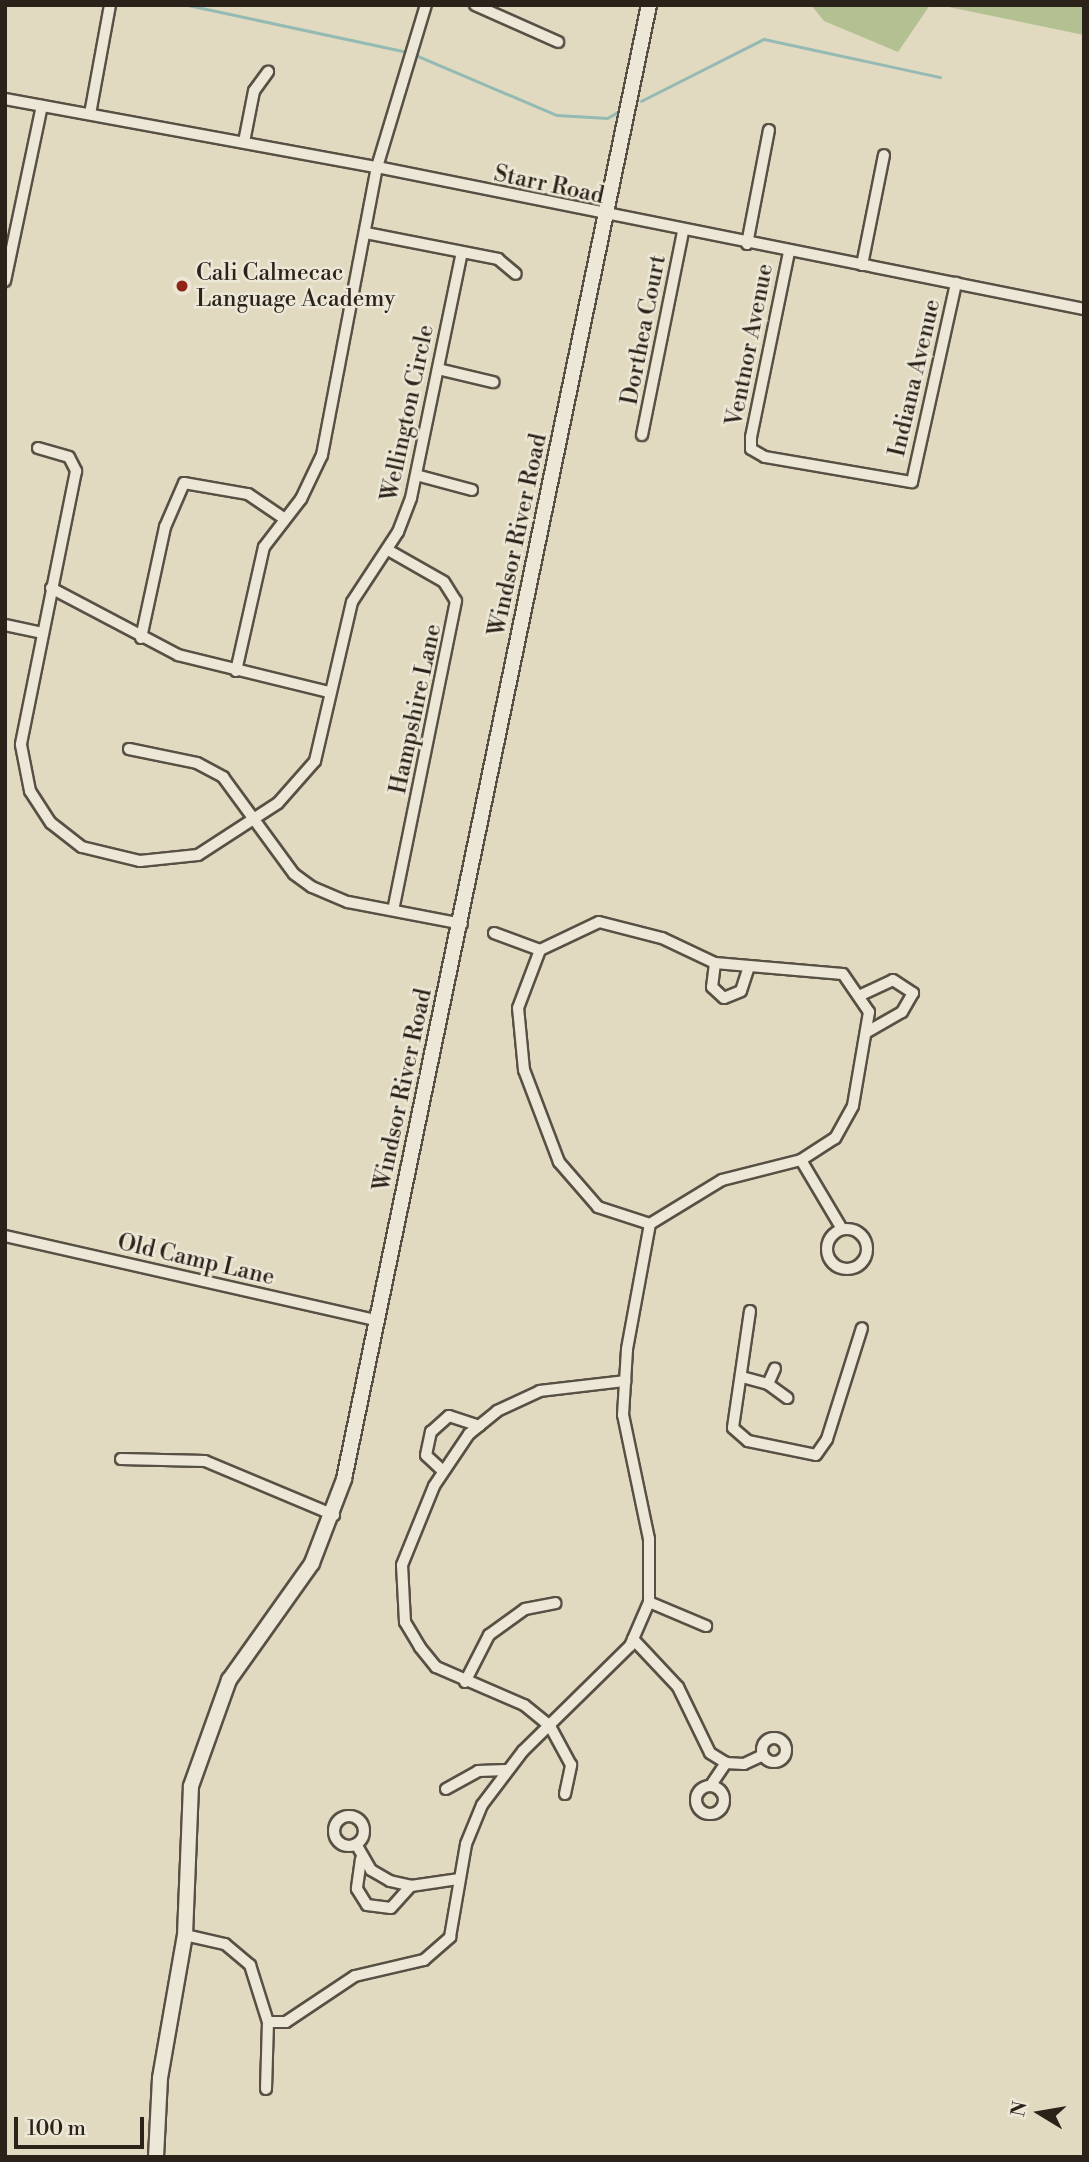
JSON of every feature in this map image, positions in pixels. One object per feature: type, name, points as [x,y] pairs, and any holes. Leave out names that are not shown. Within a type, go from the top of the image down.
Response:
[{"type":"main road","name":"Windsor River Road","points":[[156,2157],[160,2078],[185,1935],[188,1815],[205,1736],[229,1680],[305,1575],[334,1515],[462,924],[649,5]]},
{"type":"street","points":[[90,114],[110,5]]},
{"type":"street","points":[[236,671],[258,562],[282,517],[302,499],[321,456],[377,167],[426,5]]},
{"type":"street","points":[[475,5],[558,42]]},
{"type":"street","points":[[244,142],[254,92],[268,72]]},
{"type":"street","name":"Starr Road","points":[[5,99],[377,167],[683,232],[1084,309]]},
{"type":"street","points":[[5,281],[43,106]]},
{"type":"street","points":[[747,244],[769,130]]},
{"type":"street","points":[[862,265],[884,155]]},
{"type":"street","name":"Dorthea Court","points":[[642,435],[683,232]]},
{"type":"street","points":[[366,233],[498,259],[516,274]]},
{"type":"street","name":"Wellington Circle","points":[[37,448],[69,457],[76,471],[24,723],[22,769],[39,808],[65,836],[102,854],[178,860],[216,846],[293,791],[315,761],[352,602],[388,550],[406,516],[462,252]]},
{"type":"street","name":"Ventnor Avenue","points":[[789,252],[751,449],[765,457],[912,482]]},
{"type":"street","name":"Indiana Avenue","points":[[912,482],[956,283]]},
{"type":"street","points":[[438,369],[494,382]]},
{"type":"street","points":[[416,475],[472,490]]},
{"type":"street","points":[[141,638],[165,527],[184,483],[248,494],[282,517]]},
{"type":"street","name":"Hampshire Lane","points":[[388,550],[443,582],[456,601],[393,910]]},
{"type":"street","points":[[51,589],[141,638],[236,671],[329,692]]},
{"type":"street","points":[[5,625],[43,633]]},
{"type":"street","points":[[129,749],[197,763],[223,777],[294,874],[312,887],[348,902],[462,924]]},
{"type":"street","points":[[268,2022],[286,2022],[355,1976],[408,1967],[430,1956],[450,1937],[459,1879],[482,1805],[507,1770],[633,1639],[649,1602],[649,1539],[630,1465],[625,1381],[650,1224],[722,1180],[802,1160],[835,1138],[853,1106],[869,1012],[861,995],[843,974],[822,968],[748,970],[715,963],[662,938],[599,922],[540,950],[517,1008],[524,1070],[559,1162],[598,1207],[650,1224]]},
{"type":"street","points":[[494,933],[540,950]]},
{"type":"street","points":[[715,963],[712,987],[724,998],[741,991],[748,970]]},
{"type":"street","points":[[861,995],[893,980],[913,993],[902,1012],[867,1032]]},
{"type":"street","points":[[802,1160],[842,1229]]},
{"type":"street","points":[[842,1229],[856,1230],[865,1241],[866,1255],[852,1269],[838,1267],[827,1253],[831,1236],[842,1229]]},
{"type":"street","name":"Old Camp Lane","points":[[5,1236],[378,1321]]},
{"type":"street","points":[[750,1311],[733,1427],[748,1440],[816,1455],[827,1439],[862,1328]]},
{"type":"street","points":[[768,1384],[775,1368]]},
{"type":"street","points":[[742,1377],[768,1384],[787,1398]]},
{"type":"street","points":[[565,1794],[571,1765],[550,1726],[524,1705],[465,1682],[436,1667],[405,1622],[400,1594],[408,1545],[443,1471],[479,1426],[540,1391],[625,1381]]},
{"type":"street","points":[[443,1471],[426,1455],[431,1432],[449,1416],[479,1426]]},
{"type":"street","points":[[121,1459],[205,1461],[334,1515]]},
{"type":"street","points":[[649,1602],[706,1626]]},
{"type":"street","points":[[465,1682],[489,1635],[524,1609],[555,1603]]},
{"type":"street","points":[[633,1639],[678,1687],[710,1752],[726,1763],[744,1764],[763,1755]]},
{"type":"street","points":[[711,1785],[726,1763]]},
{"type":"street","points":[[446,1789],[478,1770],[507,1770]]},
{"type":"street","points":[[356,1844],[361,1859],[357,1889],[367,1905],[391,1908],[411,1886]]},
{"type":"street","points":[[361,1859],[390,1881],[411,1886],[459,1879]]},
{"type":"street","points":[[185,1935],[239,1951],[250,1965],[268,2022],[266,2089]]},
{"type":"green space","points":[[811,5],[930,5],[898,52],[824,21]]},
{"type":"green space","points":[[939,5],[1084,5],[1084,35]]},
{"type":"waterway","points":[[188,5],[407,52]]},
{"type":"waterway","points":[[641,101],[764,39],[940,77]]},
{"type":"waterway","points":[[413,54],[557,115],[607,118],[620,111]]},
{"type":"place","name":"Cali Calmecac Language Academy","points":[[182,286]]}]
